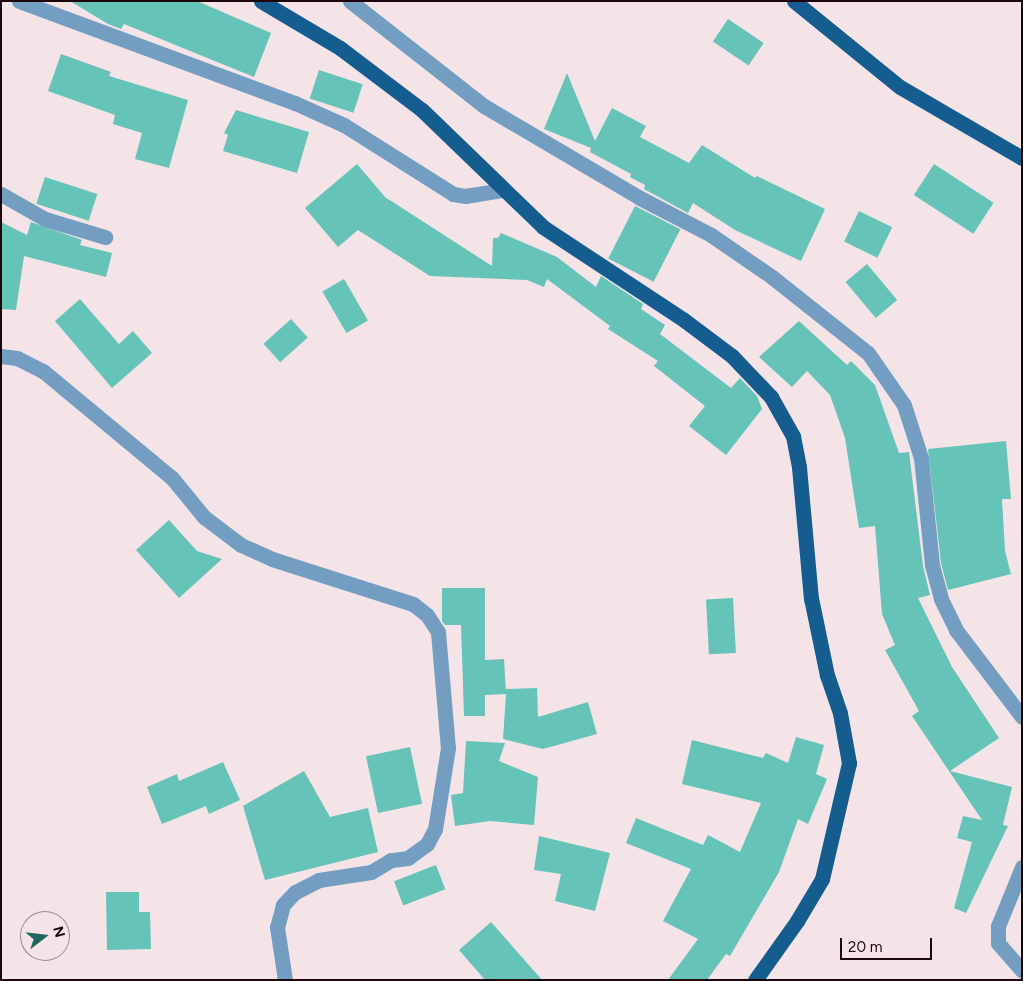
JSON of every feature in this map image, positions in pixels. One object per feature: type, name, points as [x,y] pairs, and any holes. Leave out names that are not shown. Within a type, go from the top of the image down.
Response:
[{"type":"main road","points":[[261,1],[311,29],[379,76],[422,110],[543,228],[684,320],[732,356],[771,397],[792,436],[799,467],[811,598],[827,674],[840,712],[849,763],[822,879],[797,921],[755,980]]},
{"type":"main road","points":[[794,1],[900,87],[1022,158]]},
{"type":"street","points":[[19,1],[303,107],[344,125],[453,194],[465,196],[502,190]]},
{"type":"street","points":[[350,1],[491,111],[712,235],[772,277],[868,353],[904,404],[921,458],[932,565],[941,599],[956,630],[1022,717]]},
{"type":"street","points":[[1,194],[45,219],[105,237]]},
{"type":"street","points":[[1,356],[17,358],[43,371],[165,472],[204,517],[241,545],[272,559],[413,604],[427,615],[438,632],[448,748],[435,829],[427,844],[408,858],[391,860],[371,872],[319,880],[295,892],[283,905],[278,927],[285,980]]},
{"type":"street","points":[[1022,867],[998,926],[998,943],[1022,971]]},
{"type":"building","points":[[70,1],[197,1],[271,33],[254,77],[124,24],[121,29],[108,24]]},
{"type":"building","points":[[728,19],[764,43],[749,65],[713,41]]},
{"type":"building","points":[[61,54],[111,72],[109,76],[188,100],[169,168],[135,159],[142,133],[113,124],[115,115],[48,91]]},
{"type":"building","points":[[319,70],[363,84],[353,113],[310,99]]},
{"type":"building","points":[[567,73],[595,141],[612,108],[646,126],[640,137],[689,163],[702,145],[755,178],[757,176],[825,209],[801,261],[735,230],[693,203],[688,213],[644,189],[645,185],[630,177],[631,174],[590,152],[591,148],[544,129]]},
{"type":"building","points":[[236,110],[309,132],[297,173],[223,151],[228,135],[224,133]]},
{"type":"building","points":[[357,164],[385,197],[492,266],[493,238],[498,238],[501,233],[557,257],[596,287],[601,276],[643,304],[641,309],[665,325],[660,334],[731,388],[740,378],[757,396],[762,409],[726,455],[689,426],[705,406],[654,366],[658,361],[608,329],[610,326],[547,279],[544,287],[527,280],[430,276],[358,230],[338,247],[305,208]]},
{"type":"building","points":[[934,164],[994,203],[973,234],[914,195]]},
{"type":"building","points":[[45,177],[97,194],[89,221],[36,204]]},
{"type":"building","points":[[635,206],[680,229],[654,282],[608,259]]},
{"type":"building","points":[[859,211],[892,227],[877,258],[844,242]]},
{"type":"building","points":[[1,222],[27,235],[31,222],[82,240],[80,245],[112,253],[106,277],[24,256],[16,310],[1,309]]},
{"type":"building","points":[[867,264],[897,300],[876,318],[846,282]]},
{"type":"building","points":[[344,279],[368,321],[346,333],[322,292]]},
{"type":"building","points":[[80,299],[119,344],[133,331],[152,353],[112,388],[55,321]]},
{"type":"building","points":[[291,319],[308,338],[280,362],[264,344]]},
{"type":"building","points":[[799,321],[847,365],[851,361],[875,385],[899,453],[909,452],[923,566],[930,595],[918,598],[952,667],[999,738],[950,771],[1012,787],[1003,825],[1008,826],[966,913],[954,908],[972,842],[957,838],[963,816],[982,820],[912,716],[919,711],[885,650],[895,645],[882,614],[875,526],[859,528],[845,438],[830,395],[807,371],[792,387],[759,357]]},
{"type":"building","points":[[1006,441],[1011,499],[1002,499],[1005,551],[1011,574],[948,590],[941,563],[928,449]]},
{"type":"building","points":[[169,520],[197,551],[222,559],[179,598],[136,550]]},
{"type":"building","points":[[442,588],[485,588],[485,660],[504,659],[506,692],[506,689],[537,688],[538,717],[588,702],[597,734],[543,749],[503,739],[506,694],[485,695],[485,716],[464,716],[461,625],[445,625],[442,621]]},
{"type":"building","points":[[733,598],[736,653],[709,654],[706,599]]},
{"type":"building","points":[[796,737],[824,745],[816,774],[827,779],[808,824],[798,819],[779,872],[730,956],[726,954],[707,980],[668,980],[698,939],[663,921],[691,869],[626,843],[636,818],[703,845],[708,835],[740,852],[761,803],[682,784],[692,740],[763,758],[766,753],[788,763]]},
{"type":"building","points":[[466,741],[505,743],[499,761],[538,777],[534,825],[490,821],[455,826],[451,795],[463,793]]},
{"type":"building","points":[[410,747],[422,804],[378,813],[366,756]]},
{"type":"building","points":[[223,762],[240,800],[209,814],[206,806],[162,824],[147,787],[177,774],[179,781]]},
{"type":"building","points":[[304,771],[330,817],[368,808],[378,852],[265,880],[243,806]]},
{"type":"building","points":[[539,836],[610,853],[595,911],[555,901],[561,874],[534,870]]},
{"type":"building","points":[[436,865],[445,889],[403,905],[394,881]]},
{"type":"building","points":[[106,892],[139,892],[139,912],[150,912],[151,949],[107,950]]},
{"type":"building","points":[[491,922],[542,980],[485,980],[459,950]]}]
